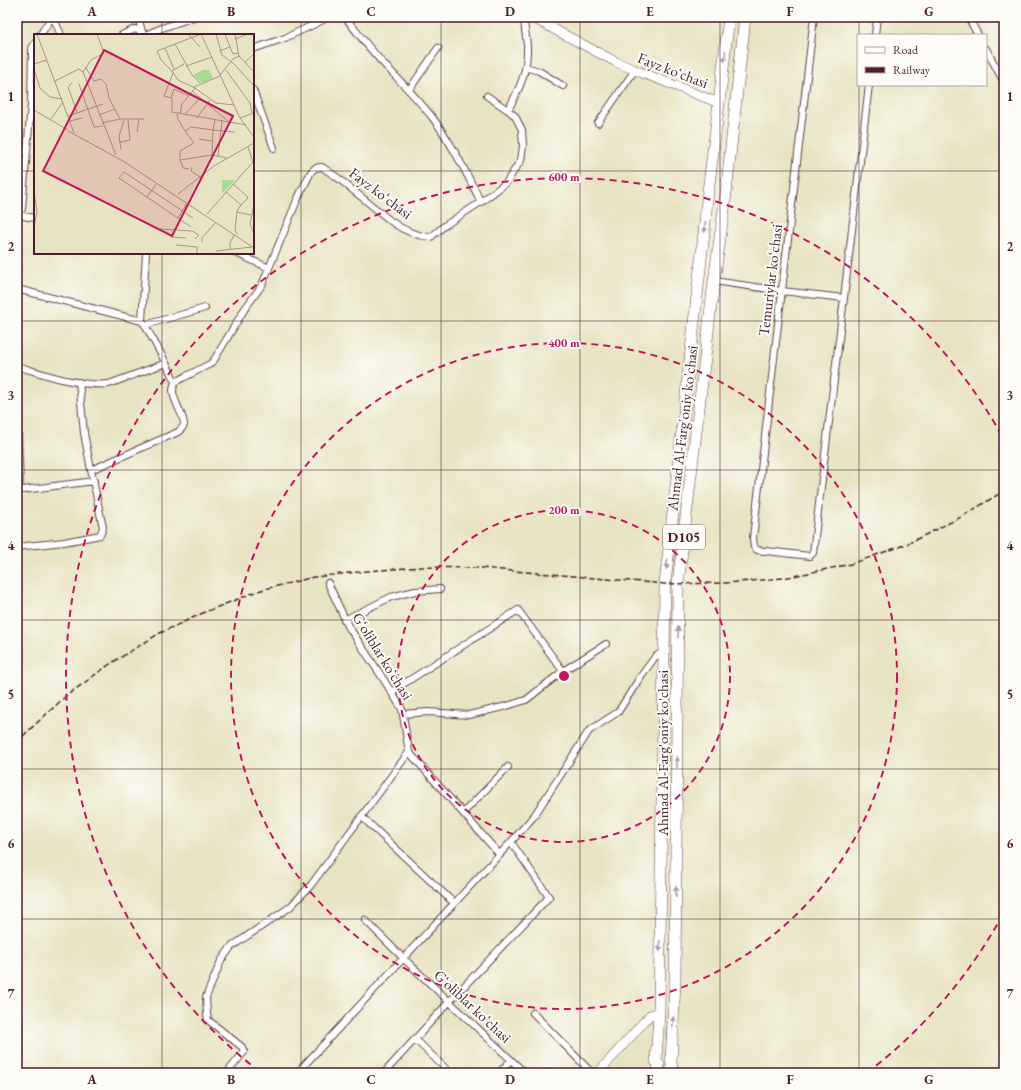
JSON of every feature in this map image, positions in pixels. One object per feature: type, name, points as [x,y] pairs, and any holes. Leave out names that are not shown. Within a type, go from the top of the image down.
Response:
[{"type":"highway","name":"Ahmad Al-Farg'oniy ko'chasi","points":[[658,1067],[665,584],[707,200],[729,17]]},
{"type":"highway","name":"Ahmad Al-Farg'oniy ko'chasi","points":[[671,1067],[675,983],[678,584],[714,281],[725,202],[745,17]]},
{"type":"highway","points":[[707,200],[725,202]]},
{"type":"highway","points":[[662,842],[677,841]]},
{"type":"street","points":[[41,34],[53,17]]},
{"type":"street","points":[[53,17],[61,34]]},
{"type":"street","points":[[138,17],[144,34]]},
{"type":"street","points":[[147,34],[194,17]]},
{"type":"street","points":[[254,49],[284,38],[328,17]]},
{"type":"street","points":[[345,17],[432,118],[459,160],[481,202],[506,183],[521,160],[523,146],[522,130],[515,116],[487,96]]},
{"type":"street","points":[[508,110],[516,95],[526,68],[527,44],[524,17]]},
{"type":"street","name":"Fayz koʻchasi","points":[[531,17],[616,62],[719,103]]},
{"type":"street","name":"Temuriylar koʻchasi","points":[[814,17],[753,538],[754,547],[757,550],[810,556],[812,554],[844,298]]},
{"type":"street","points":[[866,17],[877,18],[874,34]]},
{"type":"street","points":[[968,17],[977,34]]},
{"type":"street","points":[[124,34],[135,29],[143,34]]},
{"type":"street","points":[[34,45],[32,48],[31,104],[22,209],[17,216],[34,218]]},
{"type":"street","points":[[408,90],[438,48]]},
{"type":"street","points":[[987,51],[1004,82]]},
{"type":"street","points":[[526,68],[539,71],[563,86]]},
{"type":"street","points":[[598,123],[635,70]]},
{"type":"street","points":[[714,281],[844,298],[869,86]]},
{"type":"street","points":[[254,93],[274,148]]},
{"type":"street","name":"Fayz koʻchasi","points":[[269,268],[278,242],[298,198],[311,172],[315,168],[322,167],[338,178],[401,229],[422,236],[431,237],[444,226],[481,202]]},
{"type":"street","points":[[91,470],[178,432],[184,425],[174,398],[173,391],[175,382],[144,323],[146,254]]},
{"type":"street","points":[[175,382],[210,364],[214,360],[244,310],[262,285],[269,268],[238,254]]},
{"type":"street","points":[[17,289],[144,323],[205,308]]},
{"type":"street","points":[[17,366],[43,374],[99,385],[109,384],[166,363]]},
{"type":"street","points":[[17,547],[64,542],[100,535],[103,528],[84,433],[79,382]]},
{"type":"street","points":[[17,404],[20,488],[23,490],[94,481]]},
{"type":"street","name":"Gʻoliblar koʻchasi","points":[[328,583],[344,620],[402,709],[408,752]]},
{"type":"street","points":[[344,620],[391,597],[415,591],[440,589]]},
{"type":"street","points":[[391,692],[518,610],[563,671]]},
{"type":"street","points":[[403,714],[428,712],[469,716],[526,700],[563,671],[606,644]]},
{"type":"street","points":[[296,1073],[500,855],[534,816],[589,731],[618,712],[655,657],[664,651]]},
{"type":"street","points":[[227,1073],[244,1052],[242,1047],[208,1020],[206,997],[221,961],[231,947],[290,908],[311,885],[408,752],[500,855]]},
{"type":"street","points":[[463,813],[508,767]]},
{"type":"street","points":[[361,816],[454,903]]},
{"type":"street","points":[[384,1073],[549,897],[511,842]]},
{"type":"street","name":"Gʻoliblar koʻchasi","points":[[364,920],[525,1073]]},
{"type":"street","points":[[532,1012],[592,1073]]},
{"type":"street","points":[[598,1073],[650,1015],[659,1013]]},
{"type":"street","points":[[415,1039],[450,1073]]},
{"type":"street","points":[[499,1073],[511,1060]]},
{"type":"green space","points":[[668,1020],[669,1073],[662,1073],[664,1033]]},
{"type":"railway","points":[[17,743],[66,696],[110,664],[160,633],[205,612],[261,590],[314,577],[421,567],[480,568],[665,584],[726,583],[784,578],[851,564],[907,544],[961,517],[1004,491]]}]
